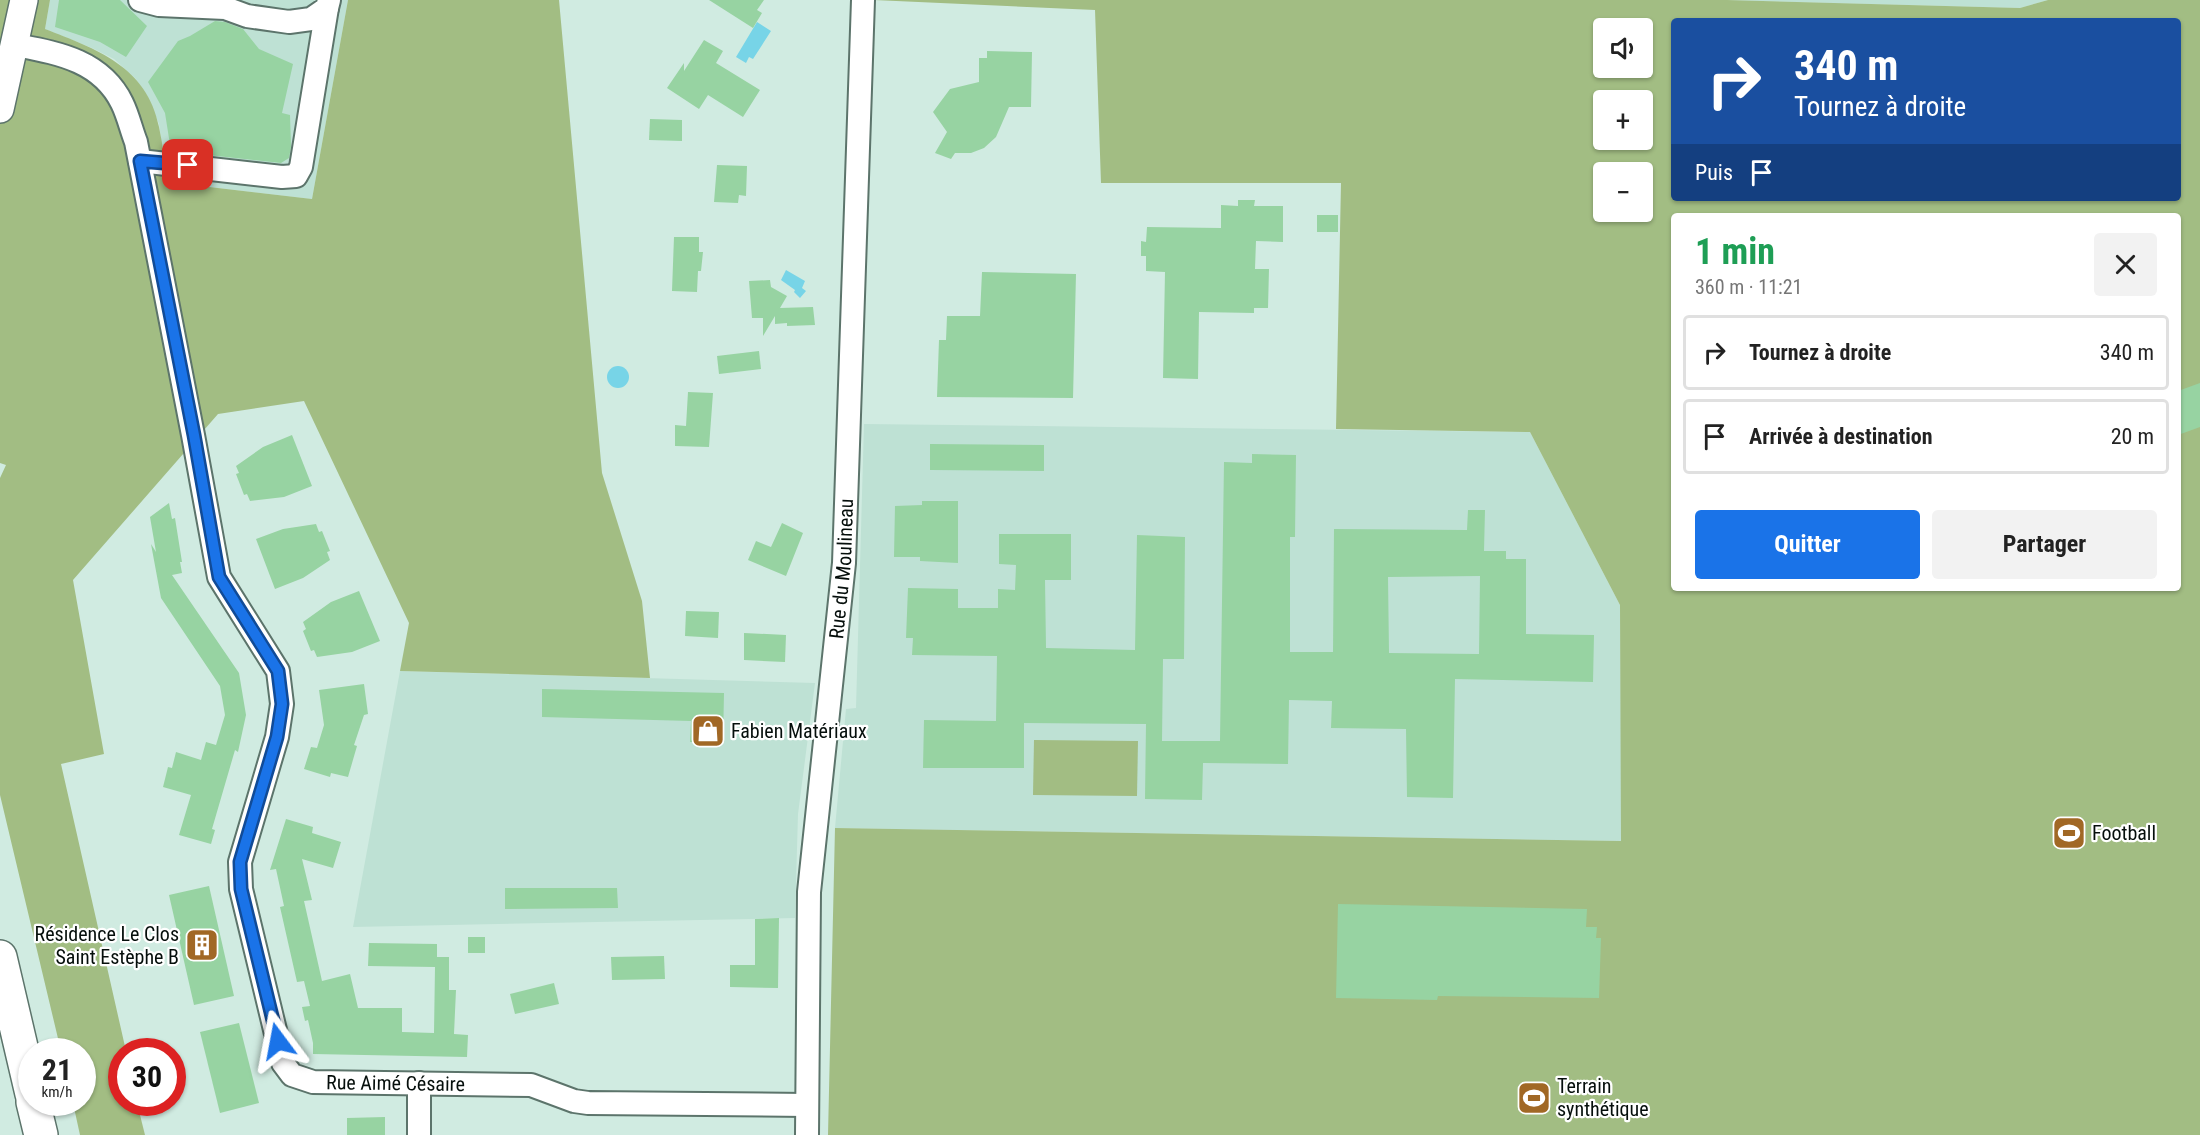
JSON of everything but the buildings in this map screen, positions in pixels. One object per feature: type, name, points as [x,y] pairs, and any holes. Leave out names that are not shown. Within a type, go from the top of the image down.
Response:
[{"type":"main road","points":[[0,957],[19,1038]]},
{"type":"main road","points":[[36,1116],[41,1135]]},
{"type":"street","points":[[0,109],[24,0]]},
{"type":"street","points":[[140,0],[159,5],[225,8],[247,16],[289,22],[311,19],[328,4]]},
{"type":"street","name":"Rue du Moulineau","points":[[807,1135],[809,892],[844,563],[864,0]]},
{"type":"street","points":[[140,161],[282,177],[296,176],[301,167],[328,4]]},
{"type":"street","name":"Rue Aimé Césaire","points":[[15,45],[58,53],[97,70],[121,101],[136,142],[140,161],[194,435],[219,577],[278,671],[282,704],[277,737],[240,862],[241,889],[283,1063],[292,1075],[313,1082],[531,1085],[574,1101],[588,1103],[807,1105]]},
{"type":"street","points":[[419,1083],[419,1135]]},
{"type":"shaded area","points":[[50,0],[348,0],[312,199],[167,182],[159,124],[147,95],[135,78],[114,59],[45,29]]},
{"type":"shaded area","points":[[1727,0],[2048,0],[2020,8]]},
{"type":"shaded area","points":[[864,424],[1530,432],[1620,605],[1622,841],[835,828],[846,709],[856,708]]},
{"type":"shaded area","points":[[400,671],[815,683],[798,814],[795,918],[353,927]]},
{"type":"green space","points":[[0,0],[50,0],[45,29],[83,44],[117,63],[131,74],[153,106],[159,127],[167,182],[312,199],[348,0],[559,0],[602,473],[642,601],[650,678],[400,671],[409,623],[304,401],[218,414],[73,580],[104,754],[61,764],[123,1038],[108,1038],[108,1116],[140,1116],[145,1135],[80,1135],[76,1116],[96,1116],[96,1038],[58,1038],[0,795],[0,478],[6,465],[0,463]]},
{"type":"green space","points":[[874,0],[1727,0],[2020,8],[2048,0],[2200,0],[2200,1135],[828,1135],[835,828],[1621,841],[1620,605],[1530,432],[1336,429],[1341,183],[1101,183],[1095,10]]},
{"type":"green space","points":[[1034,740],[1138,741],[1137,796],[1033,795]]},
{"type":"water","points":[[757,22],[771,31],[753,59],[749,57],[746,63],[736,57]]},
{"type":"water","points":[[786,270],[805,281],[802,288],[806,291],[800,298],[794,292],[795,290],[781,280]]},
{"type":"water","points":[[618,366],[626,369],[629,377],[626,385],[618,388],[610,385],[607,377],[610,369]]},
{"type":"place","name":"Fabien Matériaux","points":[[708,731]]},
{"type":"place","name":"Football","points":[[2069,833]]},
{"type":"place","name":"Résidence Le Clos Saint Estèphe B","points":[[202,945]]},
{"type":"place","name":"Terrain synthétique","points":[[1534,1098]]},
{"type":"route","points":[[188,165],[140,161],[194,435],[219,577],[278,671],[282,704],[277,737],[240,862],[241,889],[278,1041]]}]
